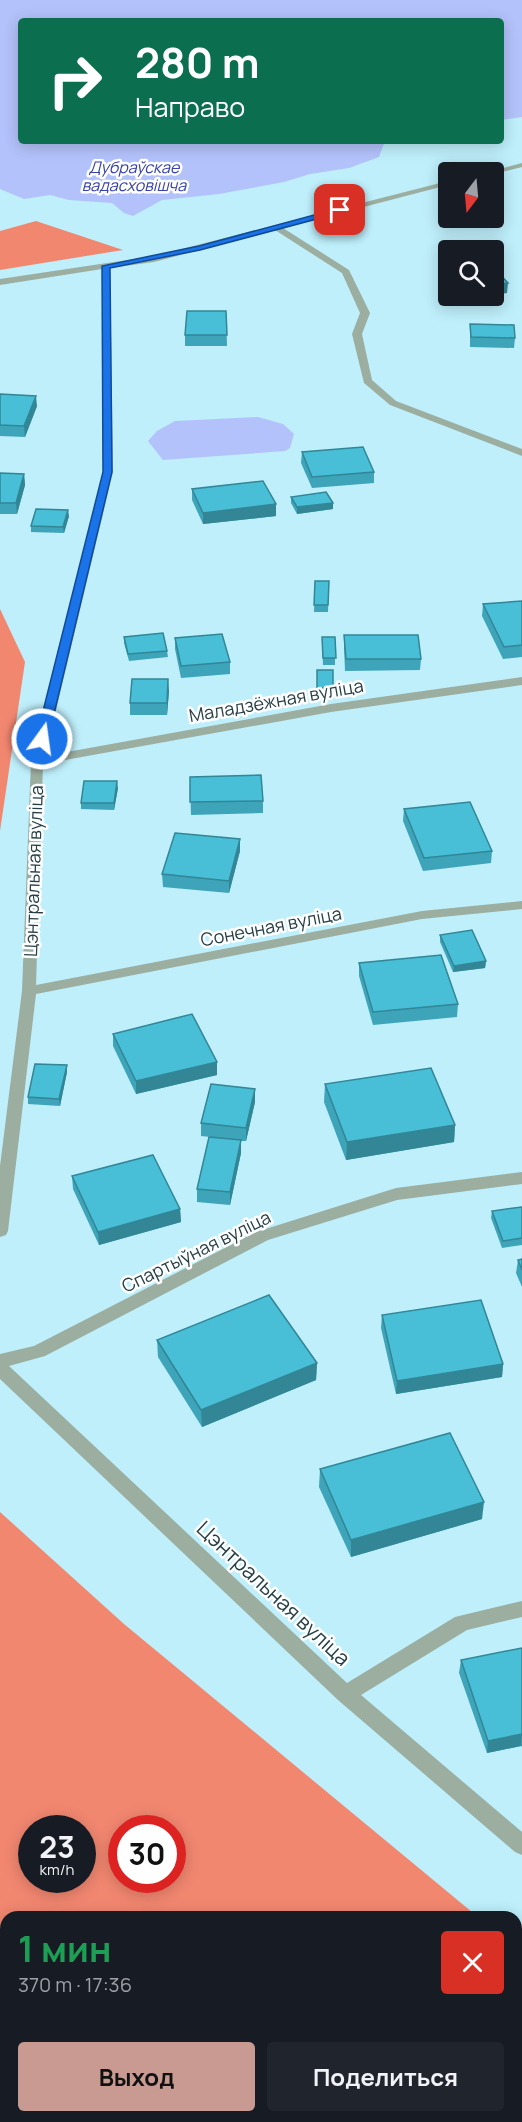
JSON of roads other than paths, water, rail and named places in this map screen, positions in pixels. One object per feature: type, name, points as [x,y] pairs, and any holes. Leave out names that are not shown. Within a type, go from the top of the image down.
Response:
[{"type":"street","points":[[504,169],[522,165]]},
{"type":"street","points":[[0,282],[177,253],[438,186]]},
{"type":"street","points":[[275,227],[346,272],[365,313],[357,334],[367,381],[393,403],[522,453]]},
{"type":"street","name":"Цэнтральная вуліца","points":[[0,1231],[29,991],[37,761],[108,472],[106,266]]},
{"type":"street","name":"Маладзёжная вуліца","points":[[37,761],[331,708],[522,681]]},
{"type":"street","name":"Сонечная вуліца","points":[[29,991],[422,915],[522,904]]},
{"type":"street","name":"Спартыўная вуліца","points":[[0,1361],[39,1351],[262,1236],[396,1194],[522,1178]]},
{"type":"street","name":"Цэнтральная вуліца","points":[[0,1368],[345,1694],[522,1845]]},
{"type":"street","points":[[345,1694],[462,1623],[522,1609]]},
{"type":"water","name":"Дубраўскае вадасховішча","points":[[0,0],[522,0],[522,117],[504,120],[504,18],[18,18],[18,144],[384,144],[379,157],[349,168],[219,194],[162,200],[133,216],[124,213],[112,203],[69,200],[50,195],[24,199],[0,189]]},
{"type":"water","points":[[258,417],[283,424],[294,434],[290,448],[285,451],[163,460],[148,441],[157,431],[175,421]]}]
